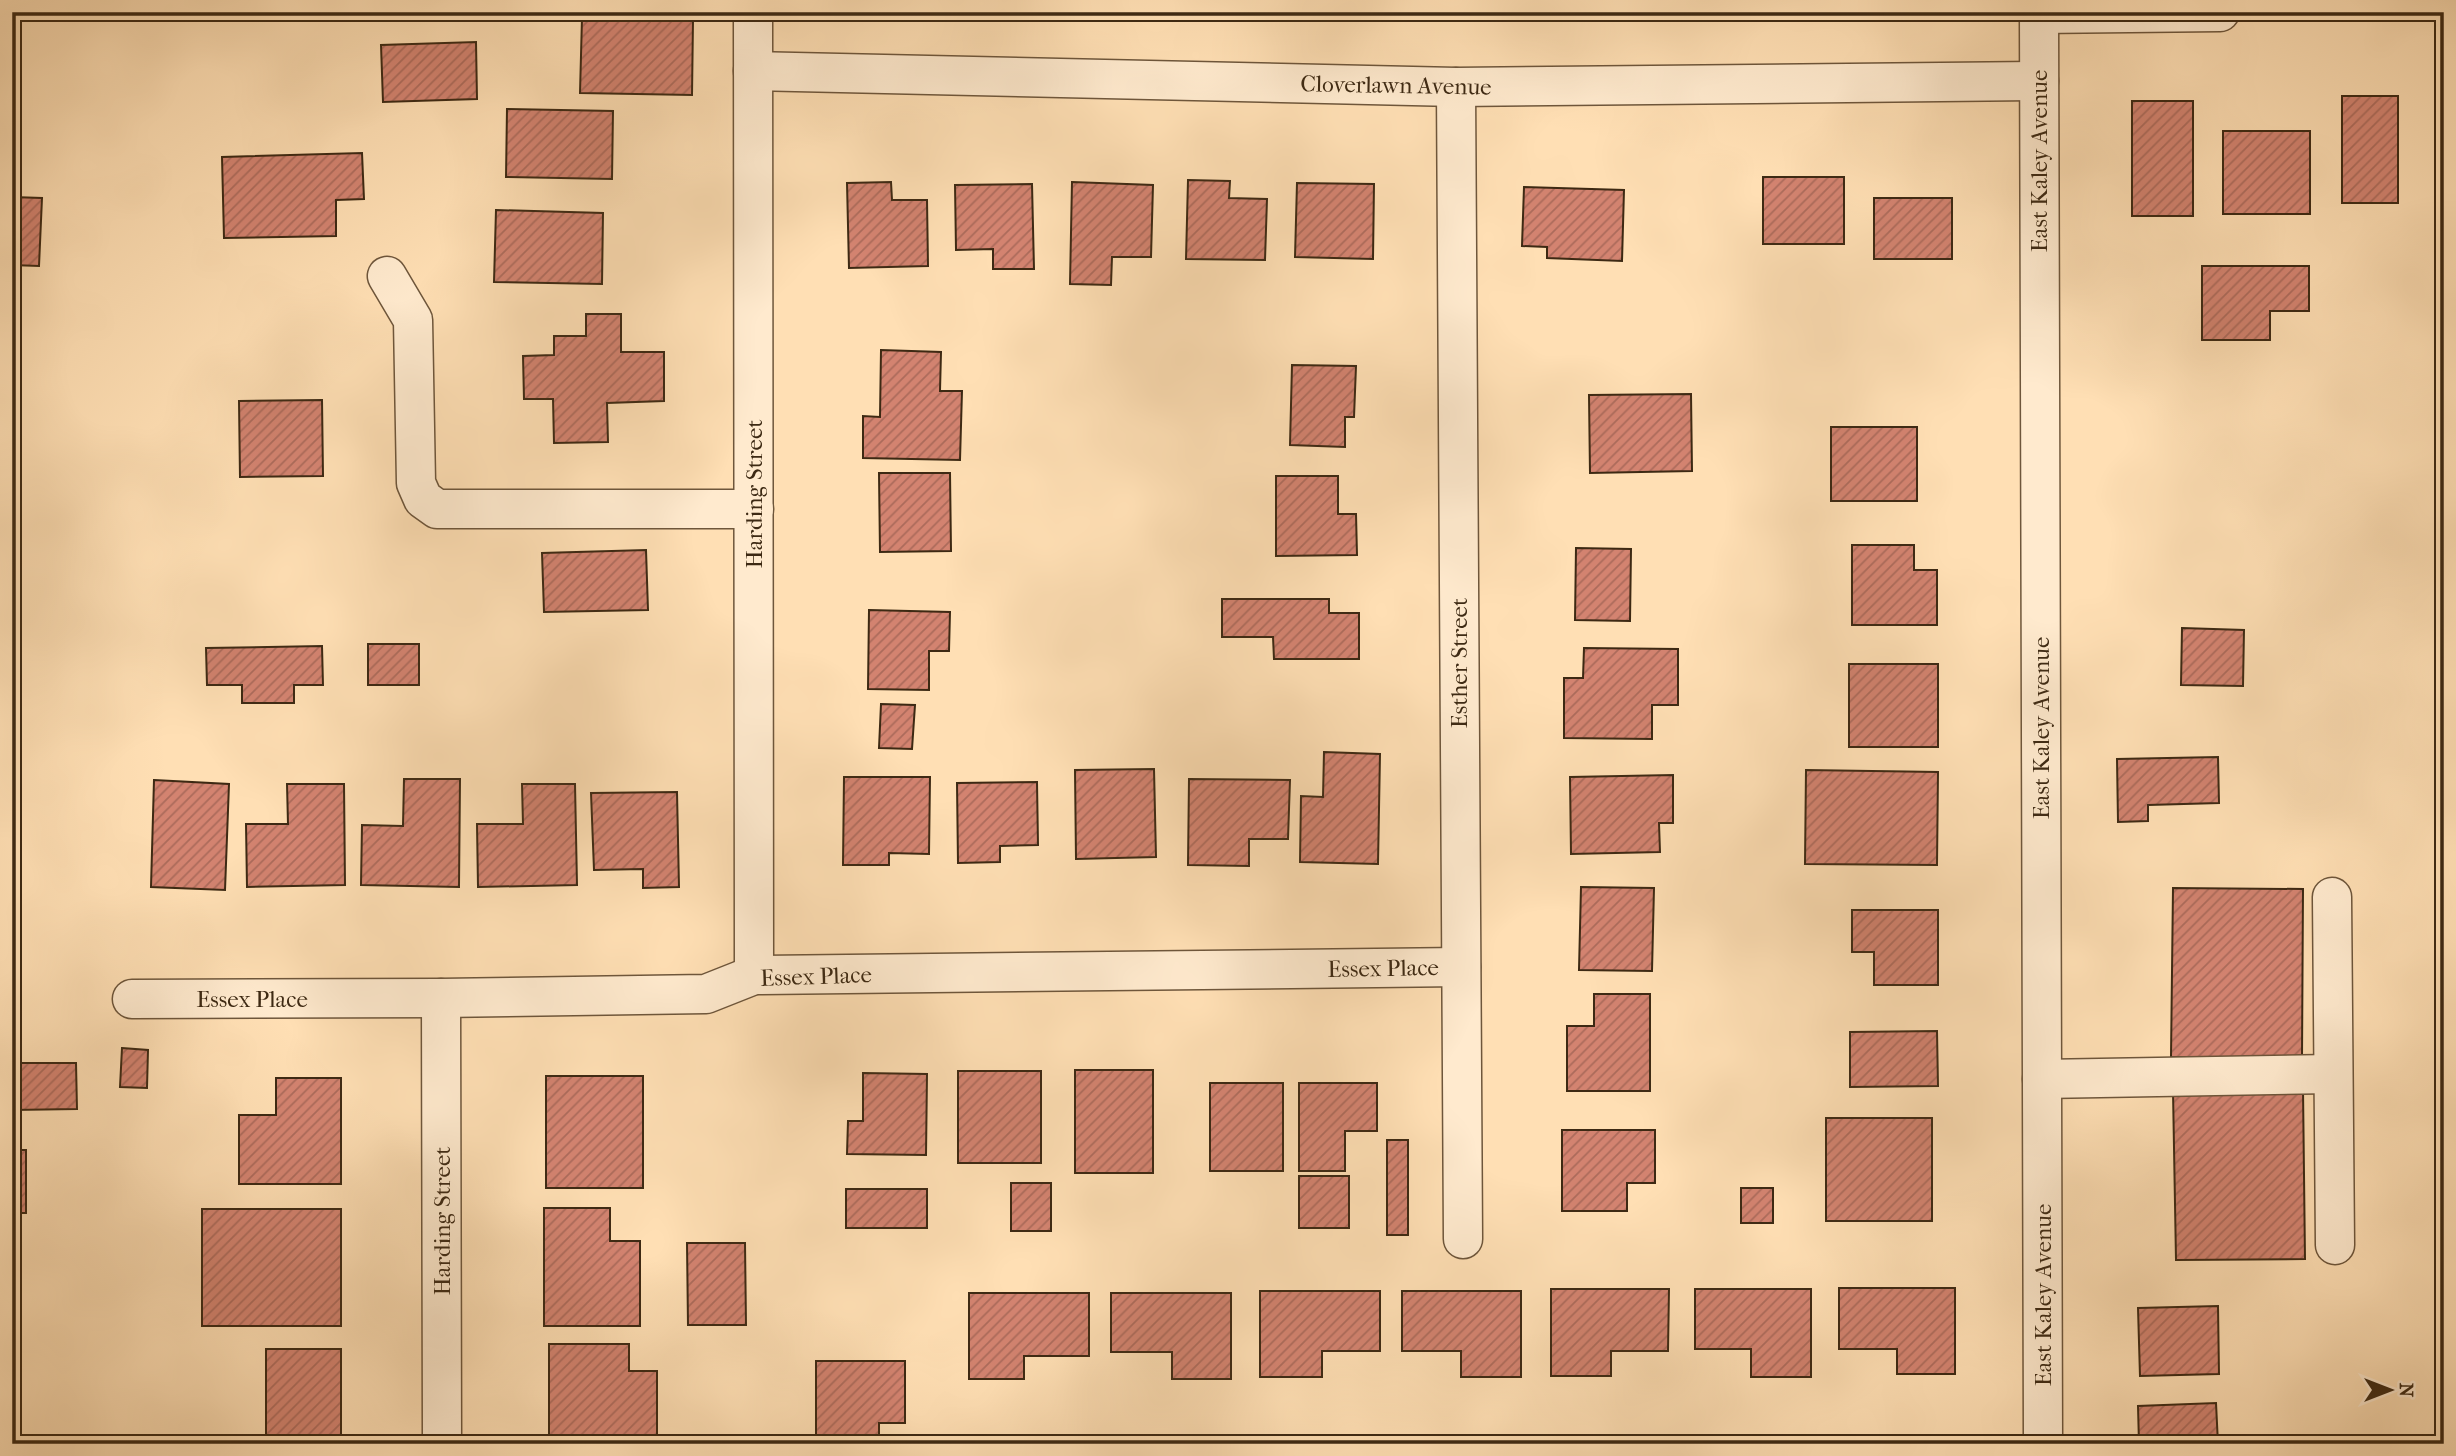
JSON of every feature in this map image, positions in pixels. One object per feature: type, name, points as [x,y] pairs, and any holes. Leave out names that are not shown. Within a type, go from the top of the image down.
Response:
[{"type":"street","name":"Harding Street","points":[[753,12],[754,975]]},
{"type":"street","points":[[2039,13],[2220,12]]},
{"type":"street","name":"East Kaley Avenue","points":[[2039,13],[2043,1444]]},
{"type":"street","name":"Cloverlawn Avenue","points":[[753,71],[1456,87],[2039,81]]},
{"type":"street","name":"Esther Street","points":[[1456,87],[1463,1239]]},
{"type":"street","points":[[387,276],[413,320],[416,483],[423,499],[437,509],[754,509]]},
{"type":"street","points":[[2332,897],[2335,1245]]},
{"type":"street","name":"Essex Place","points":[[132,999],[706,994],[754,975],[1461,967]]},
{"type":"street","name":"Harding Street","points":[[441,998],[442,1444]]},
{"type":"street","points":[[2042,1079],[2332,1074]]},
{"type":"building","points":[[582,18],[693,20],[692,95],[580,93]]},
{"type":"building","points":[[476,42],[477,99],[383,102],[381,45]]},
{"type":"building","points":[[2342,96],[2398,96],[2398,203],[2342,203]]},
{"type":"building","points":[[2132,101],[2193,101],[2193,216],[2132,216]]},
{"type":"building","points":[[507,109],[613,111],[612,179],[506,177]]},
{"type":"building","points":[[2223,131],[2310,131],[2310,214],[2223,214]]},
{"type":"building","points":[[362,153],[364,199],[336,200],[336,236],[224,238],[222,157]]},
{"type":"building","points":[[1763,177],[1844,177],[1844,244],[1763,244]]},
{"type":"building","points":[[1188,180],[1230,181],[1229,198],[1267,199],[1265,260],[1186,259]]},
{"type":"building","points":[[891,182],[892,200],[927,200],[928,266],[849,268],[847,183]]},
{"type":"building","points":[[1072,182],[1153,185],[1151,257],[1112,257],[1111,285],[1070,284]]},
{"type":"building","points":[[1297,183],[1374,184],[1373,259],[1295,257]]},
{"type":"building","points":[[1032,184],[1034,269],[993,269],[993,249],[956,250],[955,185]]},
{"type":"building","points":[[1524,187],[1624,190],[1622,261],[1547,258],[1547,247],[1522,246]]},
{"type":"building","points":[[12,197],[42,198],[39,266],[12,265]]},
{"type":"building","points":[[1874,198],[1952,198],[1952,259],[1874,259]]},
{"type":"building","points":[[496,210],[603,213],[602,284],[494,282]]},
{"type":"building","points":[[2202,266],[2309,266],[2309,311],[2270,311],[2270,340],[2202,340]]},
{"type":"building","points":[[586,314],[621,314],[621,352],[664,352],[664,401],[607,403],[608,442],[554,443],[553,399],[524,399],[523,356],[554,355],[554,336],[586,336]]},
{"type":"building","points":[[881,350],[941,352],[940,391],[962,391],[960,460],[863,458],[863,416],[880,417]]},
{"type":"building","points":[[1292,365],[1356,366],[1354,417],[1345,417],[1345,447],[1290,445]]},
{"type":"building","points":[[1691,394],[1692,471],[1590,473],[1589,395]]},
{"type":"building","points":[[322,400],[323,476],[240,477],[239,401]]},
{"type":"building","points":[[1831,427],[1917,427],[1917,501],[1831,501]]},
{"type":"building","points":[[879,473],[950,473],[951,551],[880,552]]},
{"type":"building","points":[[1276,476],[1338,476],[1338,514],[1356,514],[1357,555],[1276,556]]},
{"type":"building","points":[[1852,545],[1914,545],[1914,570],[1937,570],[1937,625],[1852,625]]},
{"type":"building","points":[[1576,548],[1631,549],[1630,621],[1575,620]]},
{"type":"building","points":[[646,550],[648,610],[544,612],[542,553]]},
{"type":"building","points":[[1222,599],[1329,599],[1329,613],[1359,613],[1359,659],[1274,659],[1273,637],[1222,637]]},
{"type":"building","points":[[869,610],[950,612],[949,651],[929,651],[929,690],[868,689]]},
{"type":"building","points":[[2182,628],[2244,630],[2243,686],[2181,685]]},
{"type":"building","points":[[368,644],[419,644],[419,685],[368,685]]},
{"type":"building","points":[[322,646],[323,685],[294,685],[294,703],[242,703],[242,685],[207,685],[206,648]]},
{"type":"building","points":[[1584,648],[1678,649],[1678,705],[1652,705],[1652,739],[1564,738],[1564,678],[1583,678]]},
{"type":"building","points":[[1849,664],[1938,664],[1938,747],[1849,747]]},
{"type":"building","points":[[881,704],[915,705],[912,749],[879,748]]},
{"type":"building","points":[[1324,752],[1380,754],[1378,864],[1300,862],[1301,796],[1323,797]]},
{"type":"building","points":[[2218,757],[2219,803],[2148,805],[2148,821],[2118,822],[2117,759]]},
{"type":"building","points":[[1154,769],[1156,857],[1076,859],[1075,770]]},
{"type":"building","points":[[1806,770],[1938,772],[1937,865],[1805,864]]},
{"type":"building","points":[[1673,775],[1673,823],[1659,823],[1660,852],[1571,854],[1570,777]]},
{"type":"building","points":[[844,777],[930,777],[929,854],[889,853],[889,865],[843,865]]},
{"type":"building","points":[[404,779],[460,779],[459,887],[361,885],[362,825],[403,826]]},
{"type":"building","points":[[1189,779],[1290,780],[1288,839],[1249,839],[1249,866],[1188,865]]},
{"type":"building","points":[[154,780],[229,784],[225,890],[151,887]]},
{"type":"building","points":[[1037,782],[1038,845],[1000,846],[1000,862],[958,863],[957,783]]},
{"type":"building","points":[[287,784],[344,784],[345,885],[247,887],[246,824],[288,824]]},
{"type":"building","points":[[522,784],[575,784],[577,885],[478,887],[477,824],[523,824]]},
{"type":"building","points":[[677,792],[679,887],[643,888],[643,869],[594,870],[591,793]]},
{"type":"building","points":[[1581,887],[1654,888],[1652,971],[1579,970]]},
{"type":"building","points":[[2173,888],[2303,889],[2302,1058],[2171,1057]]},
{"type":"building","points":[[1852,910],[1938,910],[1938,985],[1874,985],[1874,952],[1852,952]]},
{"type":"building","points":[[1594,994],[1650,994],[1650,1091],[1567,1091],[1567,1026],[1594,1026]]},
{"type":"building","points":[[1937,1031],[1938,1086],[1850,1087],[1850,1032]]},
{"type":"building","points":[[122,1048],[148,1050],[147,1088],[120,1087]]},
{"type":"building","points":[[12,1063],[76,1063],[77,1109],[12,1110]]},
{"type":"building","points":[[1075,1070],[1153,1070],[1153,1173],[1075,1173]]},
{"type":"building","points":[[958,1071],[1041,1071],[1041,1163],[958,1163]]},
{"type":"building","points":[[863,1073],[927,1074],[926,1155],[847,1154],[848,1121],[863,1121]]},
{"type":"building","points":[[546,1076],[643,1076],[643,1188],[546,1188]]},
{"type":"building","points":[[276,1078],[341,1078],[341,1184],[239,1184],[239,1115],[276,1115]]},
{"type":"building","points":[[1210,1083],[1283,1083],[1283,1171],[1210,1171]]},
{"type":"building","points":[[1299,1083],[1377,1083],[1377,1131],[1345,1131],[1345,1171],[1299,1171]]},
{"type":"building","points":[[2303,1089],[2305,1259],[2176,1260],[2173,1091]]},
{"type":"building","points":[[1826,1118],[1932,1118],[1932,1221],[1826,1221]]},
{"type":"building","points":[[1562,1130],[1655,1130],[1655,1183],[1627,1183],[1627,1211],[1562,1211]]},
{"type":"building","points":[[1387,1140],[1408,1140],[1408,1235],[1387,1235]]},
{"type":"building","points":[[12,1150],[26,1150],[26,1213],[12,1213]]},
{"type":"building","points":[[1299,1176],[1349,1176],[1349,1228],[1299,1228]]},
{"type":"building","points":[[1011,1183],[1051,1183],[1051,1231],[1011,1231]]},
{"type":"building","points":[[1741,1188],[1773,1188],[1773,1223],[1741,1223]]},
{"type":"building","points":[[846,1189],[927,1189],[927,1228],[846,1228]]},
{"type":"building","points":[[544,1208],[610,1208],[610,1241],[640,1241],[640,1326],[544,1326]]},
{"type":"building","points":[[202,1209],[341,1209],[341,1326],[202,1326]]},
{"type":"building","points":[[687,1243],[745,1243],[746,1325],[688,1325]]},
{"type":"building","points":[[1839,1288],[1955,1288],[1955,1374],[1897,1374],[1897,1349],[1839,1349]]},
{"type":"building","points":[[1551,1289],[1669,1289],[1668,1351],[1611,1351],[1611,1376],[1551,1376]]},
{"type":"building","points":[[1695,1289],[1811,1289],[1811,1377],[1751,1377],[1751,1349],[1695,1349]]},
{"type":"building","points":[[1260,1291],[1380,1291],[1380,1351],[1322,1351],[1322,1377],[1260,1377]]},
{"type":"building","points":[[1402,1291],[1521,1291],[1521,1377],[1461,1377],[1461,1351],[1402,1351]]},
{"type":"building","points":[[969,1293],[1089,1293],[1089,1356],[1024,1356],[1024,1379],[969,1379]]},
{"type":"building","points":[[1111,1293],[1231,1293],[1231,1379],[1172,1379],[1172,1352],[1111,1352]]},
{"type":"building","points":[[2218,1306],[2219,1374],[2140,1376],[2138,1308]]},
{"type":"building","points":[[549,1344],[629,1344],[629,1371],[657,1371],[657,1444],[549,1444]]},
{"type":"building","points":[[266,1349],[341,1349],[341,1444],[266,1444]]},
{"type":"building","points":[[816,1361],[905,1361],[905,1423],[879,1423],[879,1444],[816,1444]]},
{"type":"building","points":[[2216,1403],[2218,1444],[2139,1444],[2138,1406]]}]
